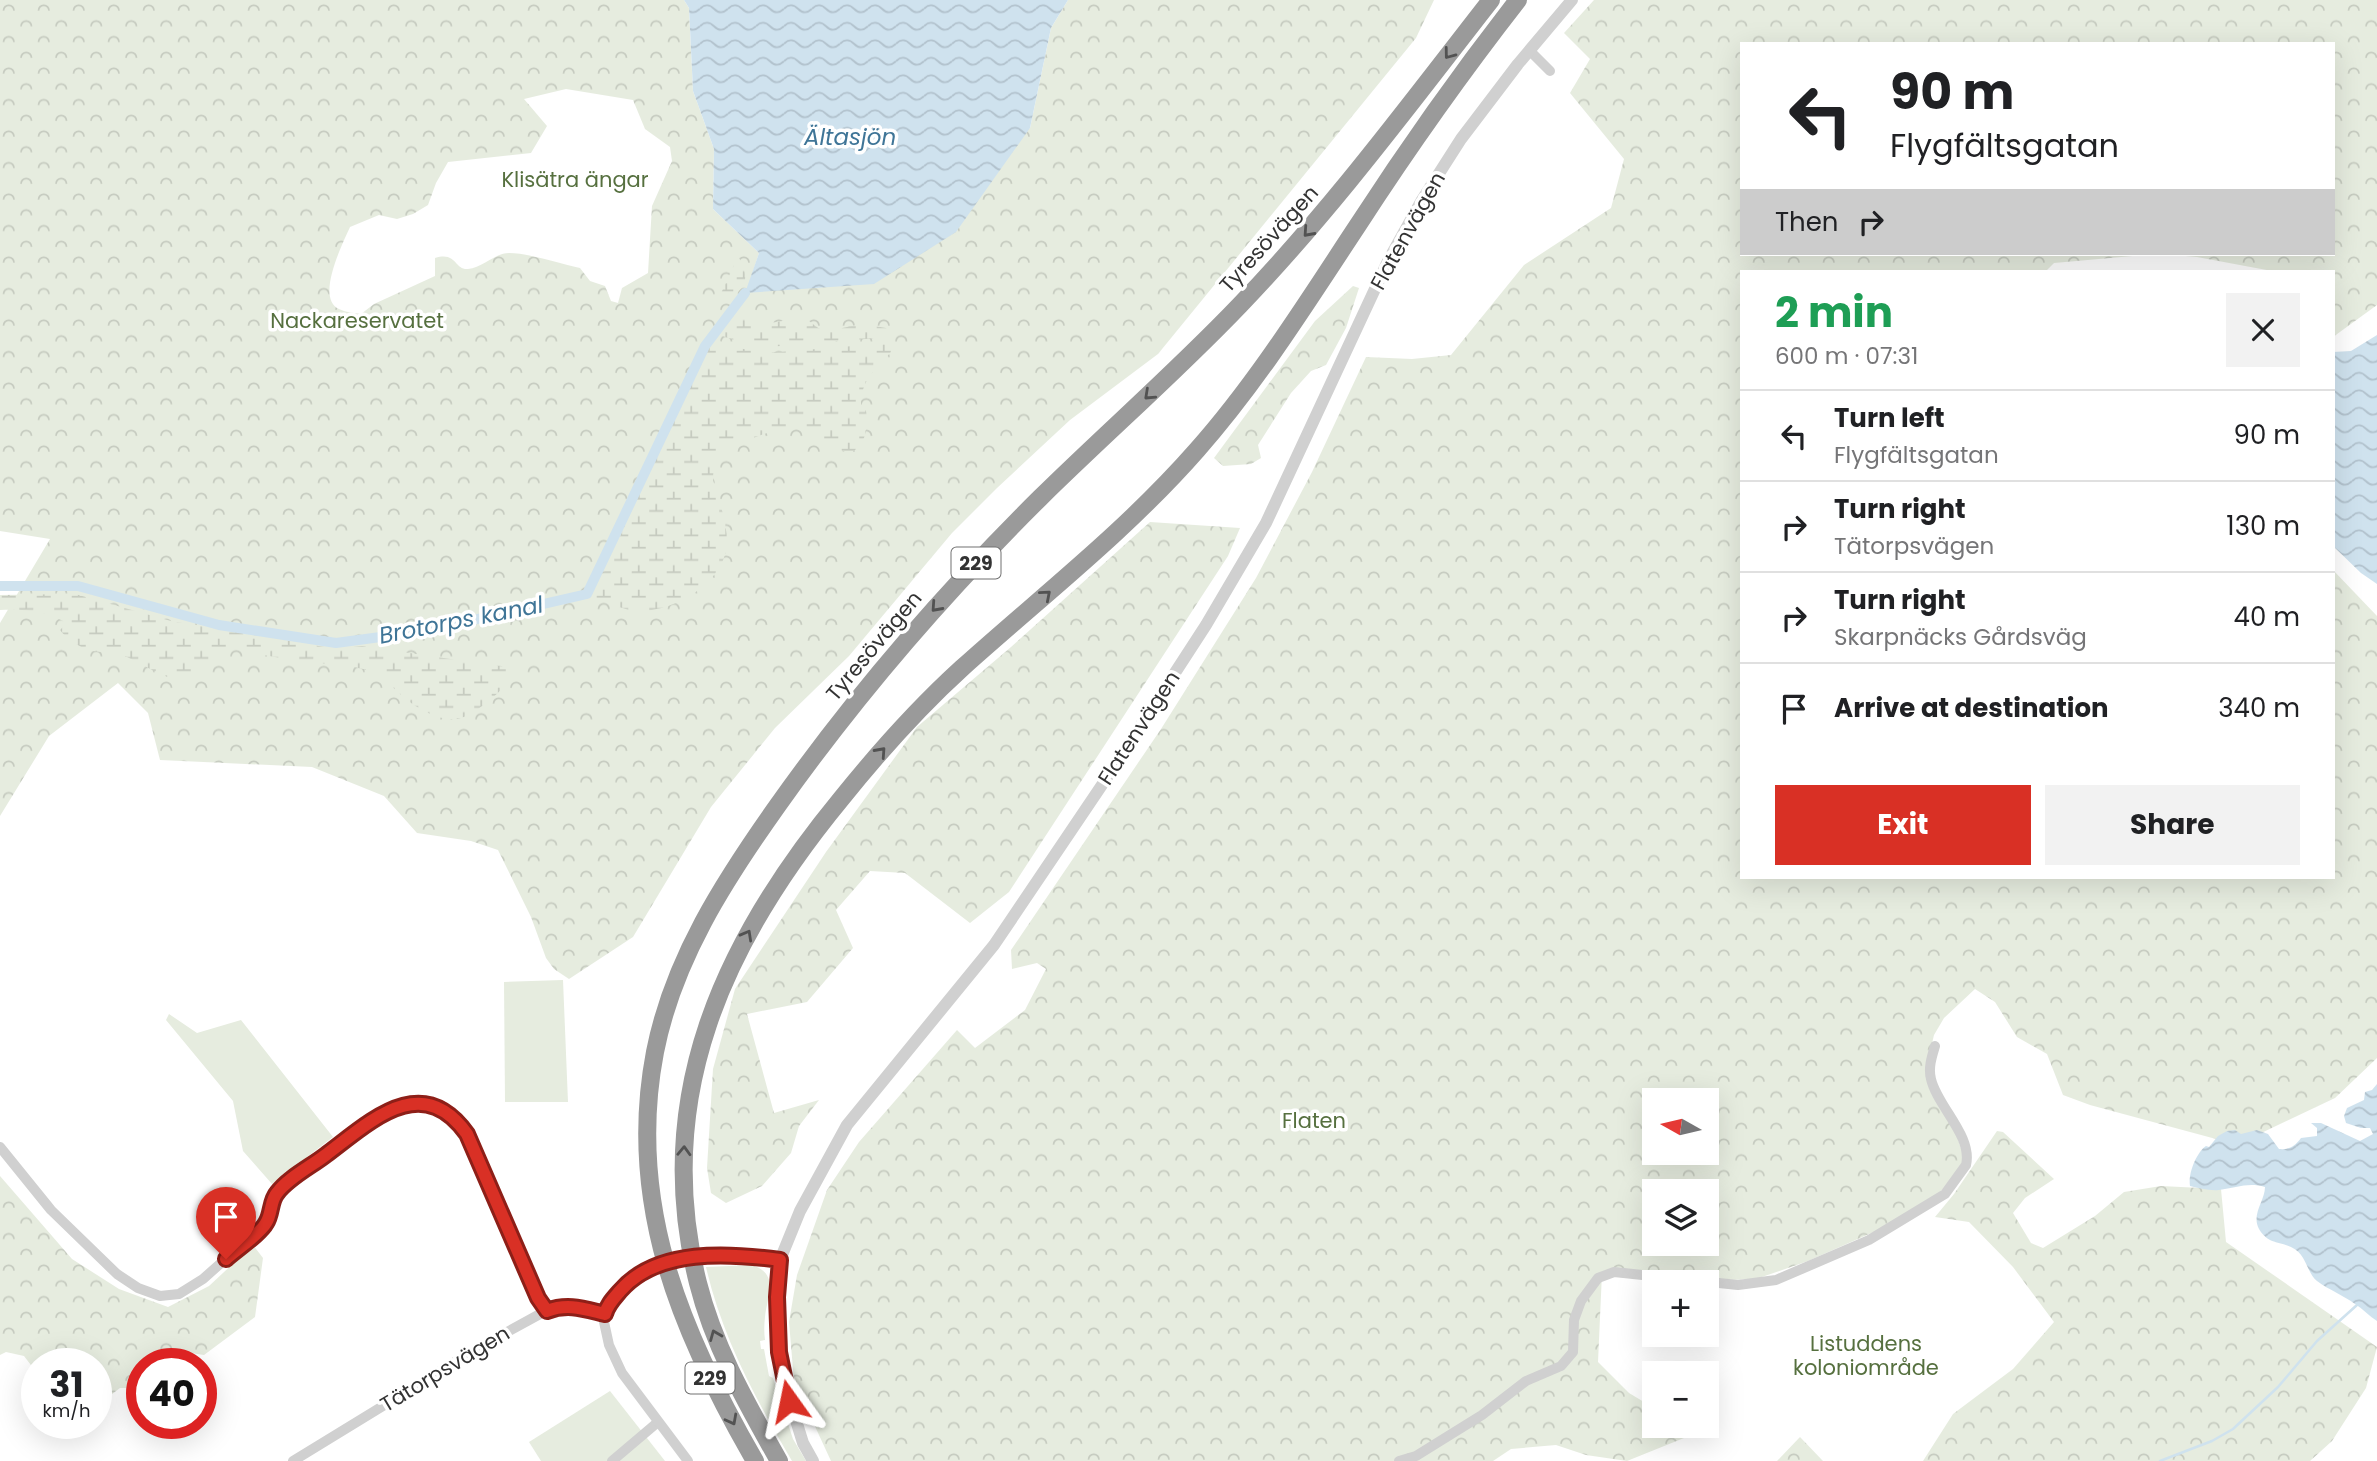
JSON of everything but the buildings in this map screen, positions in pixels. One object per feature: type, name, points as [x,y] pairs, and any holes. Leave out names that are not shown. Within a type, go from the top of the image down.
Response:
[{"type":"highway","name":"Tyresövägen","points":[[755,1461],[709,1376],[673,1292],[654,1223],[647,1163],[649,1090],[661,1024],[669,996],[689,949],[710,908],[757,834],[827,738],[907,640],[1016,522],[1173,372],[1281,262],[1364,165],[1491,0]]},
{"type":"highway","name":"229","points":[[779,1461],[731,1372],[714,1332],[699,1286],[686,1219],[684,1174],[689,1097],[710,1014],[731,965],[768,899],[855,781],[932,698],[1137,514],[1206,440],[1266,362],[1422,130],[1518,0]]},
{"type":"street","name":"Flatenvägen","points":[[813,1461],[803,1443],[789,1401],[779,1352],[777,1297],[780,1260],[800,1211],[847,1125],[993,945],[1206,625],[1266,523],[1388,261],[1461,139],[1529,50],[1572,0]]},
{"type":"street","points":[[1529,50],[1550,71]]},
{"type":"street","points":[[1399,1461],[1416,1456],[1482,1415],[1526,1381],[1561,1366],[1573,1352],[1574,1320],[1581,1301],[1598,1278],[1614,1272],[1738,1285],[1776,1280],[1869,1240],[1945,1194],[1967,1160],[1958,1129],[1937,1095],[1930,1077],[1935,1045]]},
{"type":"street","points":[[0,1147],[51,1210],[117,1274],[138,1288],[160,1296],[179,1294],[203,1279],[266,1223],[276,1194],[392,1108],[409,1104],[431,1106],[443,1110],[458,1121],[467,1134],[538,1298],[547,1311]]},
{"type":"street","points":[[688,1461],[622,1373],[609,1345],[606,1307],[628,1282],[668,1260],[746,1255],[780,1260]]},
{"type":"street","name":"Tätorpsvägen","points":[[293,1461],[475,1349],[547,1311],[575,1306],[605,1314]]},
{"type":"street","points":[[612,1461],[658,1422]]},
{"type":"green space","name":"Nackareservatet","points":[[0,0],[684,0],[689,8],[693,91],[714,149],[713,209],[759,253],[746,293],[1030,128],[1051,28],[1068,0],[1434,0],[1416,38],[1158,354],[1070,420],[952,533],[849,656],[775,728],[711,807],[633,937],[569,979],[554,969],[546,958],[531,917],[498,850],[471,841],[417,833],[384,796],[312,767],[160,760],[148,713],[118,683],[49,736],[0,816],[0,623],[50,539],[0,531]],"holes":[[[566,89],[633,100],[645,129],[670,147],[672,161],[652,206],[648,273],[622,288],[618,303],[611,301],[605,286],[590,281],[580,268],[517,253],[499,255],[468,269],[463,269],[447,257],[435,258],[435,276],[374,304],[361,314],[341,310],[332,303],[330,282],[350,227],[379,215],[397,219],[428,205],[448,162],[531,153],[547,126],[524,99]]]},
{"type":"green space","name":"Flaten","points":[[1594,0],[2377,0],[2377,305],[2335,336],[2335,270],[2267,270],[2185,256],[2335,256],[2335,42],[1740,42],[1740,256],[2133,256],[2054,263],[2047,270],[1740,270],[1740,879],[2335,879],[2335,572],[2377,616],[2377,1058],[2335,1098],[2257,1135],[2216,1139],[2090,1105],[2063,1095],[2047,1054],[2017,1037],[1995,1002],[1975,989],[1944,1018],[1934,1035],[1927,1064],[1965,1161],[1932,1199],[1876,1231],[1808,1261],[1756,1279],[1719,1280],[1719,1270],[1642,1270],[1642,1275],[1602,1273],[1598,1362],[1629,1393],[1642,1401],[1642,1438],[1684,1438],[1627,1461],[1586,1455],[1556,1445],[1511,1449],[1493,1461],[831,1461],[794,1381],[789,1322],[797,1275],[827,1190],[859,1142],[957,1030],[975,1048],[1025,1010],[1046,969],[1037,963],[1012,969],[1011,950],[1161,729],[1256,578],[1312,472],[1366,357],[1412,359],[1451,355],[1524,265],[1611,208],[1624,159],[1570,93],[1590,59],[1564,33]]},
{"type":"green space","points":[[738,256],[745,276],[744,283],[736,294],[713,311]]},
{"type":"green space","points":[[1353,286],[1359,288],[1346,328],[1326,365],[1311,371],[1291,393],[1258,445],[1261,458],[1251,464],[1223,466],[1214,458],[1315,321]]},
{"type":"green space","points":[[738,314],[754,322],[763,323],[805,317],[818,328],[827,331],[855,325],[873,326],[886,328],[889,334],[877,338],[768,347],[740,342],[711,332],[718,323]]},
{"type":"green space","points":[[708,337],[738,348],[767,353],[878,344],[891,340],[891,352],[870,376],[863,389],[861,406],[866,411],[867,427],[856,450],[841,451],[810,430],[795,427],[745,441],[718,459],[713,480],[724,519],[727,543],[724,558],[705,585],[676,603],[644,611],[629,610],[593,598]]},
{"type":"green space","points":[[1150,522],[1240,528],[1228,556],[1009,892],[970,923],[905,873],[870,871],[836,910],[853,948],[807,1002],[747,1014],[774,1113],[819,1100],[799,1126],[791,1153],[762,1186],[726,1203],[711,1193],[707,1168],[713,1069],[735,989],[826,852],[917,727]]},
{"type":"green space","points":[[75,594],[171,621],[336,649],[362,646],[512,668],[512,672],[503,688],[489,701],[469,715],[453,719],[436,716],[419,708],[382,678],[363,669],[304,662],[230,648],[223,650],[217,659],[182,682],[121,654],[93,651],[79,646],[60,630],[64,626],[63,621],[56,617],[32,611],[0,610],[0,595]]},
{"type":"green space","points":[[563,980],[568,1102],[505,1102],[504,982]]},
{"type":"green space","points":[[169,1014],[197,1033],[241,1020],[333,1137],[272,1184],[243,1151],[233,1101],[166,1020]]},
{"type":"green space","points":[[1997,1131],[2003,1132],[2054,1179],[2025,1198],[2013,1213],[2031,1243],[2043,1248],[2095,1216],[2124,1192],[2161,1186],[2221,1189],[2226,1242],[2377,1347],[2366,1388],[2332,1441],[2310,1461],[1923,1461],[1953,1414],[2013,1369],[2054,1322],[2013,1267],[1969,1222],[1935,1217]]},
{"type":"green space","points":[[0,1176],[72,1259],[119,1289],[168,1307],[209,1286],[253,1245],[263,1258],[255,1317],[213,1348],[126,1348],[126,1388],[120,1388],[112,1394],[112,1348],[21,1348],[21,1355],[6,1352],[0,1355]]},
{"type":"green space","points":[[752,1265],[766,1274],[770,1287],[765,1340],[760,1341],[761,1349],[764,1349],[769,1376],[773,1378],[793,1439],[806,1461],[792,1461],[753,1391],[721,1318],[706,1267]]},
{"type":"green space","points":[[610,1391],[665,1461],[541,1461],[529,1442]]},
{"type":"green space","points":[[1800,1437],[1823,1461],[1777,1461]]},
{"type":"water","name":"Ältasjön","points":[[684,0],[1068,0],[1051,28],[1030,128],[956,232],[874,284],[745,293],[759,253],[713,209],[714,149],[693,91],[689,8]]},
{"type":"water","points":[[2377,335],[2377,584],[2335,548],[2335,352],[2351,351]]},
{"type":"water","points":[[2377,1084],[2377,1321],[2317,1281],[2296,1250],[2262,1234],[2257,1223],[2257,1213],[2265,1187],[2247,1185],[2212,1190],[2190,1186],[2190,1181],[2199,1154],[2227,1131],[2235,1130],[2241,1134],[2257,1130],[2268,1134],[2279,1149],[2283,1149],[2292,1147],[2301,1138],[2317,1136],[2317,1128],[2311,1123],[2321,1123],[2360,1141],[2373,1134],[2370,1128],[2346,1123],[2344,1116],[2347,1108],[2364,1100],[2365,1092],[2372,1090]]},
{"type":"waterway","name":"Brotorps kanal","points":[[0,586],[78,586],[219,625],[336,643],[425,631],[587,594],[705,346],[745,293]]},
{"type":"waterway","points":[[2160,1461],[2212,1441],[2233,1429],[2278,1387],[2317,1341],[2357,1305]]},
{"type":"route","points":[[226,1259],[266,1223],[276,1194],[285,1185],[392,1108],[409,1104],[431,1106],[443,1110],[458,1121],[467,1134],[538,1298],[547,1311],[575,1306],[605,1314],[606,1307],[628,1282],[668,1260],[746,1255],[780,1260],[777,1297],[779,1352],[789,1401]]},
{"type":"park label","name":"Klisätra ängar","points":[[575,180]]},
{"type":"park label","name":"Listuddens koloniområde","points":[[1866,1356]]}]
